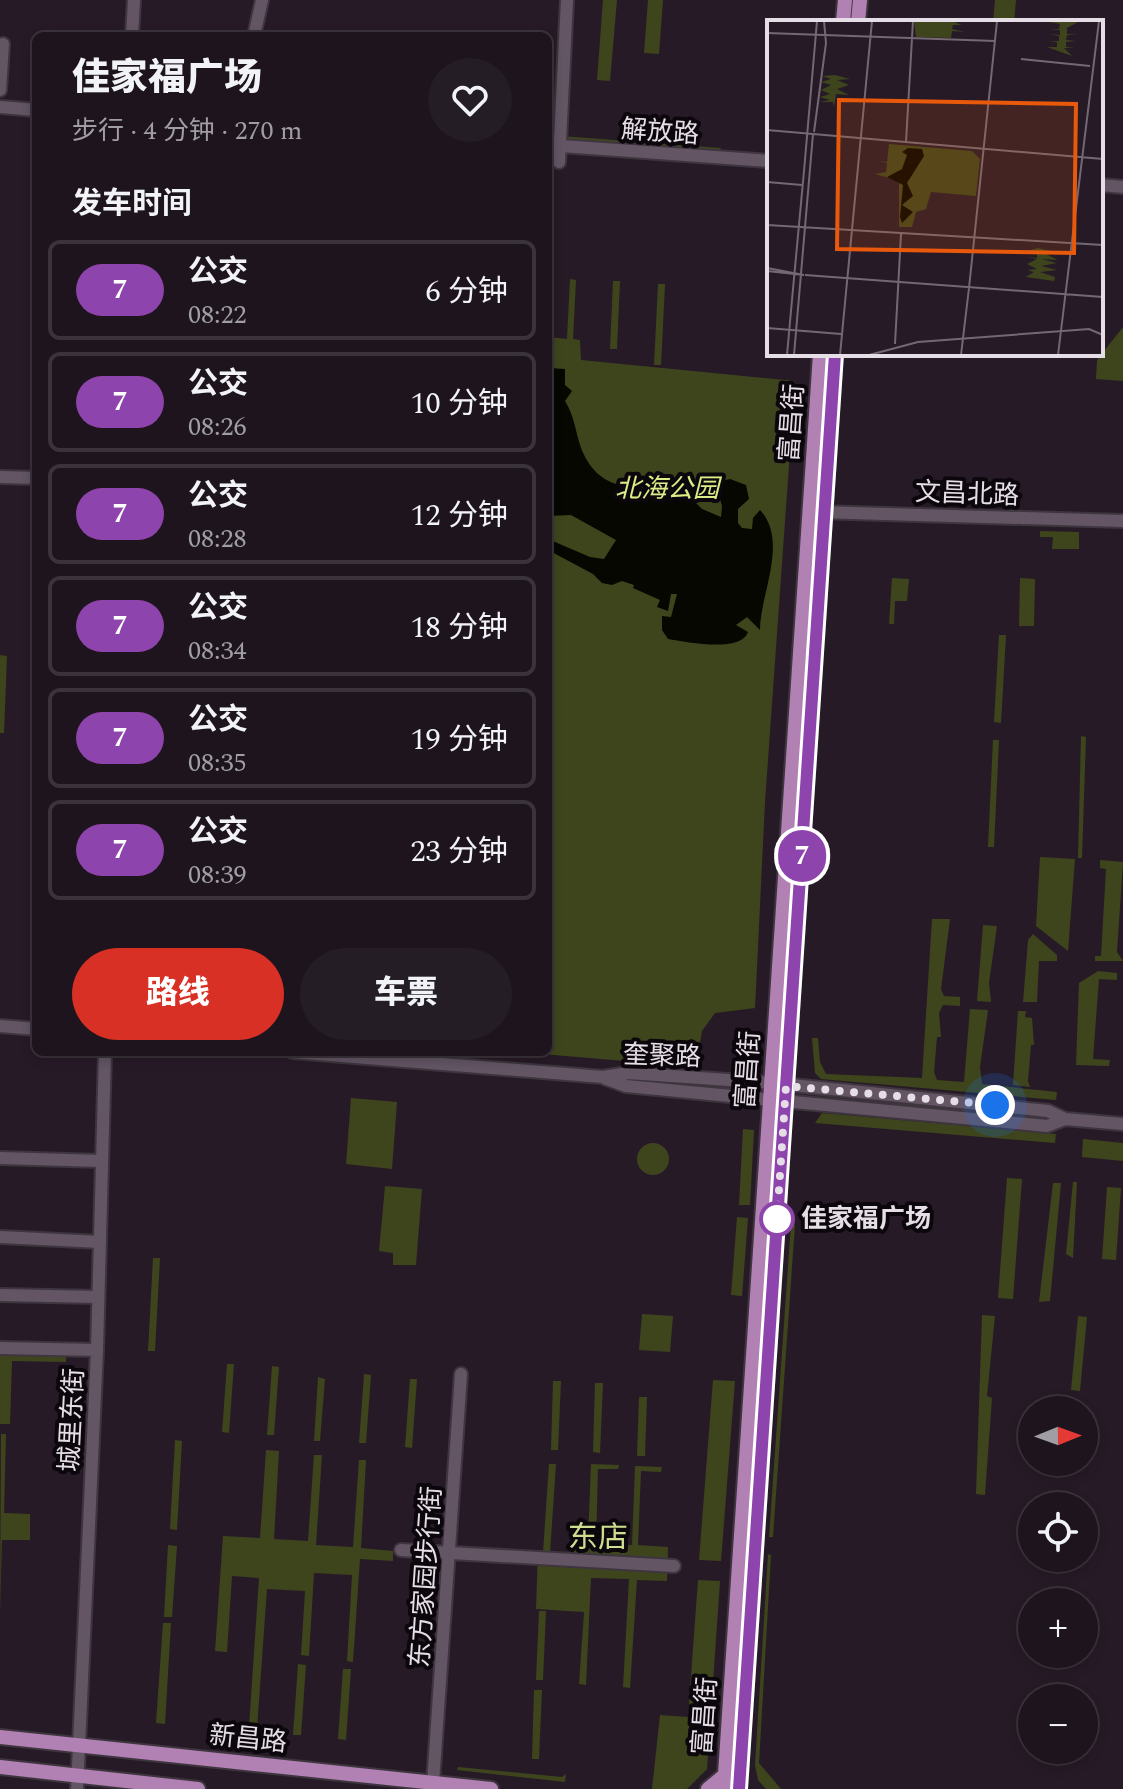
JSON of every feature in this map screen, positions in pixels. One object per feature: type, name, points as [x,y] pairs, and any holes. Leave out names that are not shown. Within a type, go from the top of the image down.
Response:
[{"type":"main road","points":[[843,20],[845,0]]},
{"type":"main road","points":[[858,20],[860,0]]},
{"type":"main road","name":"富昌街","points":[[817,512],[820,356]]},
{"type":"main road","name":"富昌街","points":[[732,1782],[817,512],[835,356]]},
{"type":"main road","name":"新昌路","points":[[0,1737],[491,1789]]},
{"type":"main road","points":[[0,1767],[78,1783],[198,1789]]},
{"type":"main road","points":[[708,1789],[732,1782],[754,1789]]},
{"type":"street","points":[[132,32],[134,0]]},
{"type":"street","points":[[255,32],[262,0]]},
{"type":"street","points":[[559,162],[553,146],[567,0]]},
{"type":"street","points":[[0,90],[3,44]]},
{"type":"street","points":[[0,107],[32,110]]},
{"type":"street","name":"解放路","points":[[553,146],[767,161]]},
{"type":"street","points":[[1103,185],[1123,187]]},
{"type":"street","points":[[0,477],[32,478]]},
{"type":"street","name":"文昌北路","points":[[817,512],[1123,521]]},
{"type":"street","points":[[0,1026],[32,1029]]},
{"type":"street","name":"城里东街","points":[[78,1783],[97,1350],[105,1056]]},
{"type":"street","name":"奎聚路","points":[[343,1056],[603,1077],[628,1073],[779,1085],[1048,1111],[1065,1119],[1123,1124]]},
{"type":"street","points":[[603,1077],[626,1086],[1047,1126],[1065,1119]]},
{"type":"street","points":[[0,1158],[101,1161]]},
{"type":"street","points":[[0,1237],[100,1242]]},
{"type":"street","points":[[0,1295],[98,1297]]},
{"type":"street","points":[[0,1348],[97,1350]]},
{"type":"street","name":"东方家园步行街","points":[[433,1783],[461,1374]]},
{"type":"street","points":[[401,1550],[674,1566]]},
{"type":"green space","points":[[603,0],[617,0],[610,81],[597,80]]},
{"type":"green space","points":[[648,0],[663,0],[659,54],[644,53]]},
{"type":"green space","points":[[995,0],[1016,0],[1014,20],[993,20]]},
{"type":"green space","points":[[561,136],[721,148],[563,140]]},
{"type":"green space","name":"北海公园","points":[[570,279],[576,280],[573,339],[580,340],[581,360],[795,381],[765,802],[755,1008],[715,1013],[702,1031],[696,1067],[552,1055],[552,337],[567,339]]},
{"type":"green space","points":[[613,281],[620,281],[617,349],[610,349]]},
{"type":"green space","points":[[658,284],[665,284],[661,365],[654,365]]},
{"type":"green space","points":[[1123,327],[1123,381],[1096,379],[1097,360]]},
{"type":"green space","points":[[1040,531],[1079,532],[1079,549],[1052,549],[1053,537],[1040,537]]},
{"type":"green space","points":[[892,578],[909,579],[907,601],[895,601],[894,624],[889,624]]},
{"type":"green space","points":[[1020,578],[1035,579],[1034,626],[1019,626]]},
{"type":"green space","points":[[999,635],[1006,635],[1001,723],[994,722]]},
{"type":"green space","points":[[0,655],[7,656],[4,733],[0,733]]},
{"type":"green space","points":[[1081,736],[1086,737],[1082,858],[1078,858]]},
{"type":"green space","points":[[993,740],[999,740],[994,847],[988,847]]},
{"type":"green space","points":[[1040,857],[1075,859],[1068,951],[1036,926]]},
{"type":"green space","points":[[1100,860],[1123,862],[1117,952],[1123,961],[1095,961],[1095,956],[1101,956],[1106,869],[1100,868]]},
{"type":"green space","points":[[932,919],[950,919],[941,989],[944,996],[960,997],[960,1006],[943,1005],[939,1013],[941,1037],[937,1037],[934,1072],[937,1080],[964,1082],[970,1009],[988,1010],[980,1067],[982,1084],[1057,1092],[1056,1100],[821,1079],[815,1073],[812,1038],[818,1038],[820,1062],[826,1074],[922,1078]]},
{"type":"green space","points":[[983,925],[997,926],[989,983],[991,1002],[977,1001]]},
{"type":"green space","points":[[1033,934],[1057,955],[1057,961],[1039,961],[1037,1002],[1023,1002],[1028,940]]},
{"type":"green space","points":[[1098,971],[1117,973],[1117,980],[1099,979],[1093,1059],[1110,1060],[1109,1066],[1076,1065],[1079,983]]},
{"type":"green space","points":[[1018,1011],[1026,1011],[1025,1017],[1032,1018],[1034,1045],[1031,1045],[1030,1087],[1013,1085]]},
{"type":"green space","points":[[351,1098],[397,1102],[392,1169],[346,1164]]},
{"type":"green space","points":[[822,1113],[1056,1134],[1055,1143],[815,1123]]},
{"type":"green space","points":[[743,1129],[754,1130],[750,1205],[739,1205]]},
{"type":"green space","points":[[1083,1139],[1123,1143],[1123,1161],[1082,1157]]},
{"type":"green space","points":[[653,1143],[664,1148],[669,1159],[664,1170],[653,1175],[642,1170],[637,1159],[642,1148]]},
{"type":"green space","points":[[1007,1178],[1022,1179],[1013,1299],[998,1298]]},
{"type":"green space","points":[[1073,1182],[1077,1182],[1073,1258],[1066,1254]]},
{"type":"green space","points":[[1053,1183],[1061,1183],[1050,1301],[1039,1302]]},
{"type":"green space","points":[[385,1186],[422,1189],[416,1265],[393,1265],[393,1253],[379,1251]]},
{"type":"green space","points":[[1107,1187],[1121,1188],[1116,1260],[1102,1259]]},
{"type":"green space","points":[[737,1217],[748,1218],[742,1296],[731,1295]]},
{"type":"green space","points":[[791,1224],[795,1225],[773,1537],[769,1537]]},
{"type":"green space","points":[[153,1258],[160,1258],[155,1351],[148,1351]]},
{"type":"green space","points":[[642,1314],[673,1316],[670,1352],[639,1350]]},
{"type":"green space","points":[[982,1315],[995,1316],[987,1396],[992,1398],[985,1495],[976,1494]]},
{"type":"green space","points":[[1078,1316],[1087,1317],[1080,1391],[1071,1390]]},
{"type":"green space","points":[[0,1354],[66,1356],[66,1362],[12,1361],[10,1424],[0,1424]]},
{"type":"green space","points":[[227,1364],[234,1364],[229,1433],[222,1432]]},
{"type":"green space","points":[[272,1366],[279,1367],[274,1435],[267,1435]]},
{"type":"green space","points":[[364,1374],[371,1375],[366,1443],[359,1443]]},
{"type":"green space","points":[[318,1377],[325,1379],[320,1441],[314,1441]]},
{"type":"green space","points":[[410,1379],[417,1379],[412,1448],[405,1447]]},
{"type":"green space","points":[[713,1380],[735,1381],[721,1561],[699,1560]]},
{"type":"green space","points":[[553,1381],[561,1381],[558,1450],[551,1450]]},
{"type":"green space","points":[[595,1383],[603,1383],[600,1453],[593,1452]]},
{"type":"green space","points":[[639,1397],[647,1397],[645,1456],[637,1456]]},
{"type":"green space","points":[[1,1434],[6,1434],[4,1513],[30,1514],[30,1540],[2,1540],[0,1613]]},
{"type":"green space","points":[[175,1440],[182,1441],[177,1530],[170,1529]]},
{"type":"green space","points":[[266,1450],[279,1451],[274,1539],[308,1541],[314,1455],[322,1455],[316,1545],[353,1547],[359,1460],[366,1460],[361,1548],[393,1551],[393,1561],[360,1559],[353,1662],[347,1661],[352,1575],[314,1573],[309,1656],[301,1655],[305,1591],[267,1589],[257,1728],[249,1727],[259,1578],[232,1576],[227,1652],[215,1651],[223,1536],[260,1538]]},
{"type":"green space","points":[[549,1464],[556,1464],[550,1553],[570,1554],[572,1539],[588,1540],[591,1464],[619,1465],[618,1469],[598,1469],[596,1544],[632,1545],[635,1466],[662,1467],[661,1472],[641,1471],[638,1545],[668,1547],[667,1581],[637,1580],[630,1688],[623,1687],[629,1579],[591,1578],[586,1685],[579,1684],[584,1612],[536,1609],[538,1552],[543,1552]]},
{"type":"green space","points":[[168,1545],[177,1546],[172,1617],[164,1617]]},
{"type":"green space","points":[[768,1554],[771,1555],[759,1763],[781,1789],[766,1789],[758,1780],[755,1765]]},
{"type":"green space","points":[[698,1580],[720,1581],[707,1769],[687,1789],[652,1789],[660,1715],[688,1717]]},
{"type":"green space","points":[[539,1611],[546,1611],[543,1680],[536,1680]]},
{"type":"green space","points":[[163,1623],[171,1623],[165,1724],[156,1723]]},
{"type":"green space","points":[[298,1664],[306,1665],[301,1735],[293,1735]]},
{"type":"green space","points":[[343,1669],[351,1669],[346,1740],[338,1739]]},
{"type":"green space","points":[[534,1690],[542,1690],[539,1759],[532,1759]]},
{"type":"green space","points":[[458,1767],[562,1777],[566,1774],[565,1782],[457,1770]]},
{"type":"shaded area","name":"北海公园","points":[[552,368],[565,369],[565,385],[572,391],[565,401],[581,448],[599,475],[624,486],[684,491],[702,509],[721,517],[722,506],[717,489],[721,481],[730,479],[746,485],[749,499],[738,509],[738,523],[742,528],[752,529],[753,518],[760,510],[772,537],[771,568],[760,630],[747,617],[736,625],[748,632],[735,642],[712,644],[668,639],[662,630],[662,616],[671,617],[677,594],[671,594],[668,611],[657,607],[660,600],[633,588],[634,585],[622,581],[612,585],[602,583],[593,574],[552,552],[552,541],[590,557],[604,559],[616,540],[571,515],[552,516]]},
{"type":"bus line","name":"7","points":[[739,1789],[835,356]]},
{"type":"place","name":"佳家福广场","points":[[777,1219]]},
{"type":"district","name":"东店","points":[[598,1538]]},
{"type":"route","points":[[777,1219],[786,1086],[995,1105]]}]
